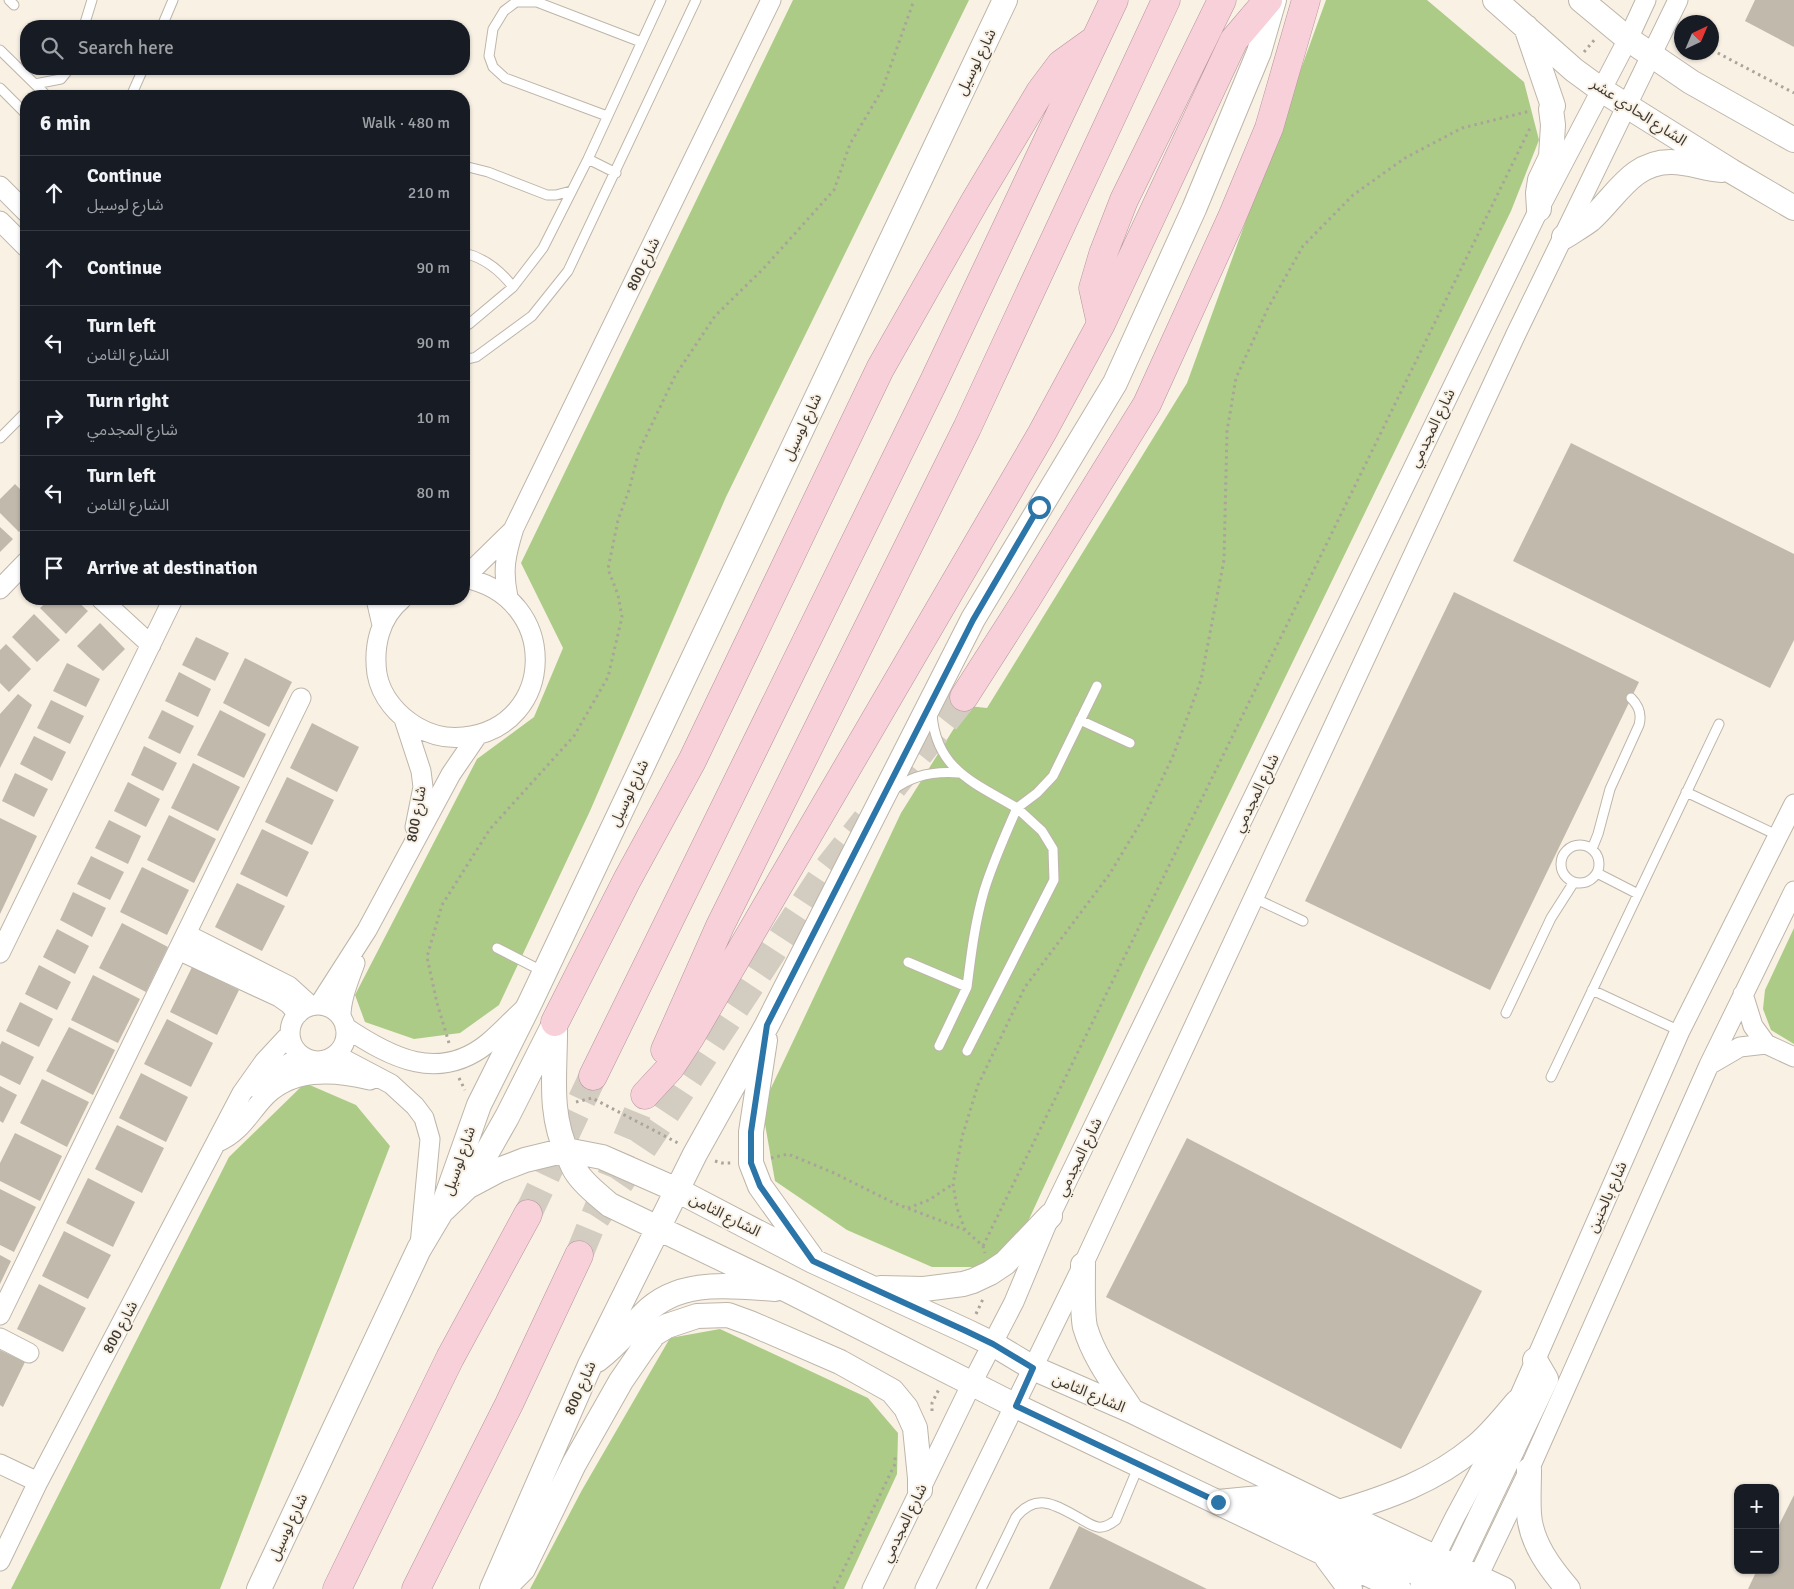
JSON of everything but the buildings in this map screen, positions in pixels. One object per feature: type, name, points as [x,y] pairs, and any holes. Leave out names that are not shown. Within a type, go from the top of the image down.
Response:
[{"type":"highway","points":[[592,1076],[934,381],[1114,0]]},
{"type":"highway","points":[[1166,0],[967,428],[720,926],[642,1103],[670,1068],[691,1036],[1042,433],[1101,324],[1234,40],[1268,0]]},
{"type":"highway","points":[[1101,324],[1093,288],[1103,254],[1124,200],[1222,0]]},
{"type":"highway","points":[[964,697],[1147,404],[1232,217],[1269,128],[1306,0]]},
{"type":"highway","points":[[555,1022],[692,761],[880,370],[975,201],[1040,92],[1062,64],[1096,38]]},
{"type":"highway","points":[[337,1589],[450,1358],[528,1214]]},
{"type":"highway","points":[[416,1589],[509,1404],[579,1255]]},
{"type":"street","name":"شارع 800","points":[[508,597],[504,580],[504,565],[514,528],[771,0]]},
{"type":"street","name":"شارع لوسيل","points":[[259,1589],[419,1249],[441,1212],[479,1105],[530,1003],[1005,0]]},
{"type":"street","points":[[676,1190],[767,1025],[978,611],[1115,383],[1194,209],[1259,52],[1274,0]]},
{"type":"street","name":"الشارع الحادي عشر","points":[[1495,0],[1574,70],[1600,89],[1626,107],[1794,208]]},
{"type":"street","points":[[1581,0],[1651,56],[1691,82],[1794,140]]},
{"type":"street","name":"شارع المجدمي","points":[[872,1589],[972,1383],[1014,1302],[1050,1216],[1539,209],[1600,89],[1628,39],[1646,0]]},
{"type":"street","points":[[925,1589],[1016,1406],[1083,1265],[1516,334],[1678,0]]},
{"type":"street","points":[[1526,26],[1553,106],[1551,109],[1553,125],[1551,157],[1540,180],[1538,193],[1539,209]]},
{"type":"street","points":[[1564,237],[1590,220],[1632,175],[1654,164],[1673,162],[1707,169],[1731,171]]},
{"type":"street","points":[[0,186],[20,206]]},
{"type":"street","points":[[0,221],[20,241]]},
{"type":"street","name":"شارع 800","points":[[470,572],[514,528]]},
{"type":"street","points":[[0,589],[20,568]]},
{"type":"street","points":[[395,605],[382,625],[376,650],[377,676],[387,700],[404,719],[426,733],[452,738],[478,736],[497,727],[514,713],[526,696],[534,676],[536,654],[532,633],[522,613],[508,597],[494,588],[470,580]]},
{"type":"street","points":[[108,605],[151,645]]},
{"type":"street","points":[[0,953],[170,605]]},
{"type":"street","points":[[377,605],[382,625]]},
{"type":"street","points":[[0,1315],[301,698]]},
{"type":"street","name":"شارع 800","points":[[404,719],[421,771],[423,787],[410,851]]},
{"type":"street","name":"شارع 800","points":[[310,1008],[367,930],[451,774],[478,736]]},
{"type":"street","name":"شارع بالحنين","points":[[1448,1580],[1455,1516],[1517,1402],[1680,1032],[1794,804]]},
{"type":"street","points":[[1448,1580],[1529,1470],[1709,1065],[1743,994],[1789,910],[1794,891]]},
{"type":"street","name":"شارع 800","points":[[343,1022],[344,994],[367,930]]},
{"type":"street","points":[[182,942],[289,986],[310,1008],[335,1011],[343,1022],[374,1046],[406,1060],[439,1064],[453,1062],[487,1044],[530,1003]]},
{"type":"street","points":[[1743,994],[1752,1026],[1766,1044],[1794,1057]]},
{"type":"street","points":[[310,1008],[291,1026],[290,1034],[294,1046],[308,1060],[322,1061],[336,1055],[345,1042],[343,1022]]},
{"type":"street","points":[[555,1022],[554,1108],[557,1124],[576,1172],[586,1184],[610,1205],[789,1290],[1016,1406],[1399,1589]]},
{"type":"street","points":[[467,1187],[507,1116],[555,1022]]},
{"type":"street","points":[[767,1025],[751,1132],[751,1163],[760,1186],[813,1261]]},
{"type":"street","name":"شارع 800","points":[[0,1561],[38,1482],[242,1093],[264,1062],[290,1034]]},
{"type":"street","points":[[1709,1065],[1740,1047],[1766,1044]]},
{"type":"street","points":[[336,1055],[391,1084],[415,1106],[424,1118],[430,1140],[419,1249]]},
{"type":"street","name":"شارع 800","points":[[242,1093],[271,1073],[302,1056]]},
{"type":"street","points":[[217,1142],[239,1128],[274,1089],[297,1078],[312,1074],[340,1074],[391,1084]]},
{"type":"street","name":"الشارع الثامن","points":[[441,1212],[467,1187],[499,1170],[524,1160],[566,1150],[602,1157],[676,1190],[813,1261],[993,1344],[1033,1368],[1132,1411],[1339,1512],[1448,1580],[1503,1589]]},
{"type":"street","name":"شارع 800","points":[[492,1589],[590,1365],[676,1190]]},
{"type":"street","points":[[872,1288],[924,1289],[962,1284],[990,1272],[1004,1263],[1050,1216]]},
{"type":"street","points":[[1083,1265],[1085,1326],[1095,1351],[1112,1382],[1132,1411]]},
{"type":"street","points":[[590,1365],[614,1347],[645,1313],[676,1293],[693,1288],[723,1285],[789,1290]]},
{"type":"street","points":[[503,1589],[522,1569],[574,1464],[621,1381],[654,1334],[666,1326],[697,1316],[728,1315],[750,1323],[840,1362],[892,1391],[906,1408],[915,1428],[920,1490]]},
{"type":"street","points":[[0,1338],[29,1352]]},
{"type":"street","points":[[1448,1580],[1546,1379],[1535,1360]]},
{"type":"street","points":[[1339,1512],[1383,1499],[1415,1486],[1441,1471],[1476,1446],[1517,1402]]},
{"type":"street","points":[[0,1464],[38,1482]]},
{"type":"street","points":[[1529,1470],[1529,1516],[1537,1544],[1552,1570],[1568,1589]]},
{"type":"street","points":[[1218,1502],[1260,1498],[1448,1580]]},
{"type":"street","points":[[1322,1552],[1350,1589]]},
{"type":"lane","points":[[86,20],[92,0]]},
{"type":"lane","points":[[165,20],[173,0]]},
{"type":"lane","points":[[470,323],[513,286],[543,248],[588,159],[661,0]]},
{"type":"lane","points":[[470,358],[476,357],[532,316],[568,271],[616,173],[696,0]]},
{"type":"lane","points":[[607,116],[505,78],[493,66],[489,56],[493,29],[504,11],[516,2],[537,2],[641,42]]},
{"type":"lane","points":[[0,50],[20,69]]},
{"type":"lane","points":[[26,75],[41,90]]},
{"type":"lane","points":[[35,84],[61,79],[64,75]]},
{"type":"lane","points":[[134,90],[140,75]]},
{"type":"lane","points":[[0,88],[20,108]]},
{"type":"lane","points":[[588,159],[616,173]]},
{"type":"lane","points":[[470,168],[488,172],[547,195],[571,191]]},
{"type":"lane","points":[[470,255],[490,264],[503,274],[513,286]]},
{"type":"lane","points":[[0,438],[20,417]]},
{"type":"lane","points":[[939,1046],[967,987],[975,932],[984,892],[998,850],[1017,808],[1037,793],[1053,776],[1097,686]]},
{"type":"lane","points":[[1592,849],[1598,834],[1610,788],[1641,719],[1639,708],[1631,698]]},
{"type":"lane","points":[[932,703],[932,716],[937,741],[950,764],[959,773],[1017,808],[1042,831],[1053,849],[1054,880],[967,1051]]},
{"type":"lane","points":[[1080,720],[1130,744]]},
{"type":"lane","points":[[1551,1077],[1718,724]]},
{"type":"lane","points":[[880,803],[898,786],[915,778],[933,773],[959,773]]},
{"type":"lane","points":[[1686,792],[1779,836]]},
{"type":"lane","points":[[1581,844],[1592,849],[1599,860],[1597,873],[1587,882],[1574,882],[1564,874],[1561,863],[1562,857],[1569,848],[1575,845],[1581,844]]},
{"type":"lane","points":[[1597,873],[1638,894]]},
{"type":"lane","points":[[1506,1013],[1551,918],[1574,882]]},
{"type":"lane","points":[[1254,898],[1303,921]]},
{"type":"lane","points":[[497,948],[544,972]]},
{"type":"lane","points":[[908,962],[967,987]]},
{"type":"lane","points":[[1592,990],[1680,1032]]},
{"type":"lane","points":[[981,1589],[1016,1517],[1021,1511],[1035,1503],[1051,1504],[1090,1524],[1099,1527],[1108,1526],[1116,1520],[1139,1465]]},
{"type":"path","points":[[479,1105],[462,1087],[453,1062],[427,957],[442,905],[490,829],[574,736],[608,677],[622,617],[618,595],[608,569],[618,520],[629,490],[639,450],[674,376],[714,316],[763,269],[834,190],[850,144],[882,90],[914,0]]},
{"type":"path","points":[[1719,54],[1794,93]]},
{"type":"path","points":[[965,1230],[957,1208],[953,1184],[962,1137],[978,1085],[1025,987],[1109,875],[1144,817],[1173,756],[1201,680],[1224,560],[1227,431],[1236,378],[1268,308],[1303,246],[1353,195],[1405,158],[1462,128],[1531,111]]},
{"type":"path","points":[[983,1246],[1532,124]]},
{"type":"path","points":[[554,1108],[592,1098],[695,1154],[722,1163],[751,1163],[788,1154],[834,1173],[907,1208],[965,1230],[983,1246],[990,1272]]},
{"type":"path","points":[[907,1208],[929,1200],[953,1184]]},
{"type":"path","points":[[834,1589],[894,1464],[898,1444],[915,1428]]},
{"type":"green space","points":[[793,0],[969,0],[726,497],[590,811],[499,1005],[460,1033],[414,1039],[365,1022],[355,995],[477,759],[534,717],[563,648],[521,563]]},
{"type":"green space","points":[[1326,0],[1427,0],[1524,82],[1539,140],[1511,211],[1146,965],[1007,1267],[932,1267],[847,1230],[775,1181],[762,1107],[901,813],[968,706],[987,708],[1187,383]]},
{"type":"green space","points":[[1794,928],[1794,1044],[1771,1030],[1763,1009],[1765,990]]},
{"type":"green space","points":[[305,1083],[356,1105],[390,1146],[220,1589],[11,1589],[229,1157]]},
{"type":"green space","points":[[720,1329],[868,1398],[898,1433],[897,1474],[844,1589],[530,1589],[582,1490],[670,1338]]},
{"type":"tunnel","points":[[893,787],[964,697]]},
{"type":"tunnel","points":[[596,1218],[825,872],[866,820]]},
{"type":"tunnel","points":[[528,1214],[593,1076]]},
{"type":"tunnel","points":[[579,1255],[638,1111]]},
{"type":"route","points":[[1039,507],[973,620],[767,1025],[751,1132],[751,1163],[760,1186],[813,1261],[993,1344],[1033,1368],[1016,1406],[1218,1502]]}]
